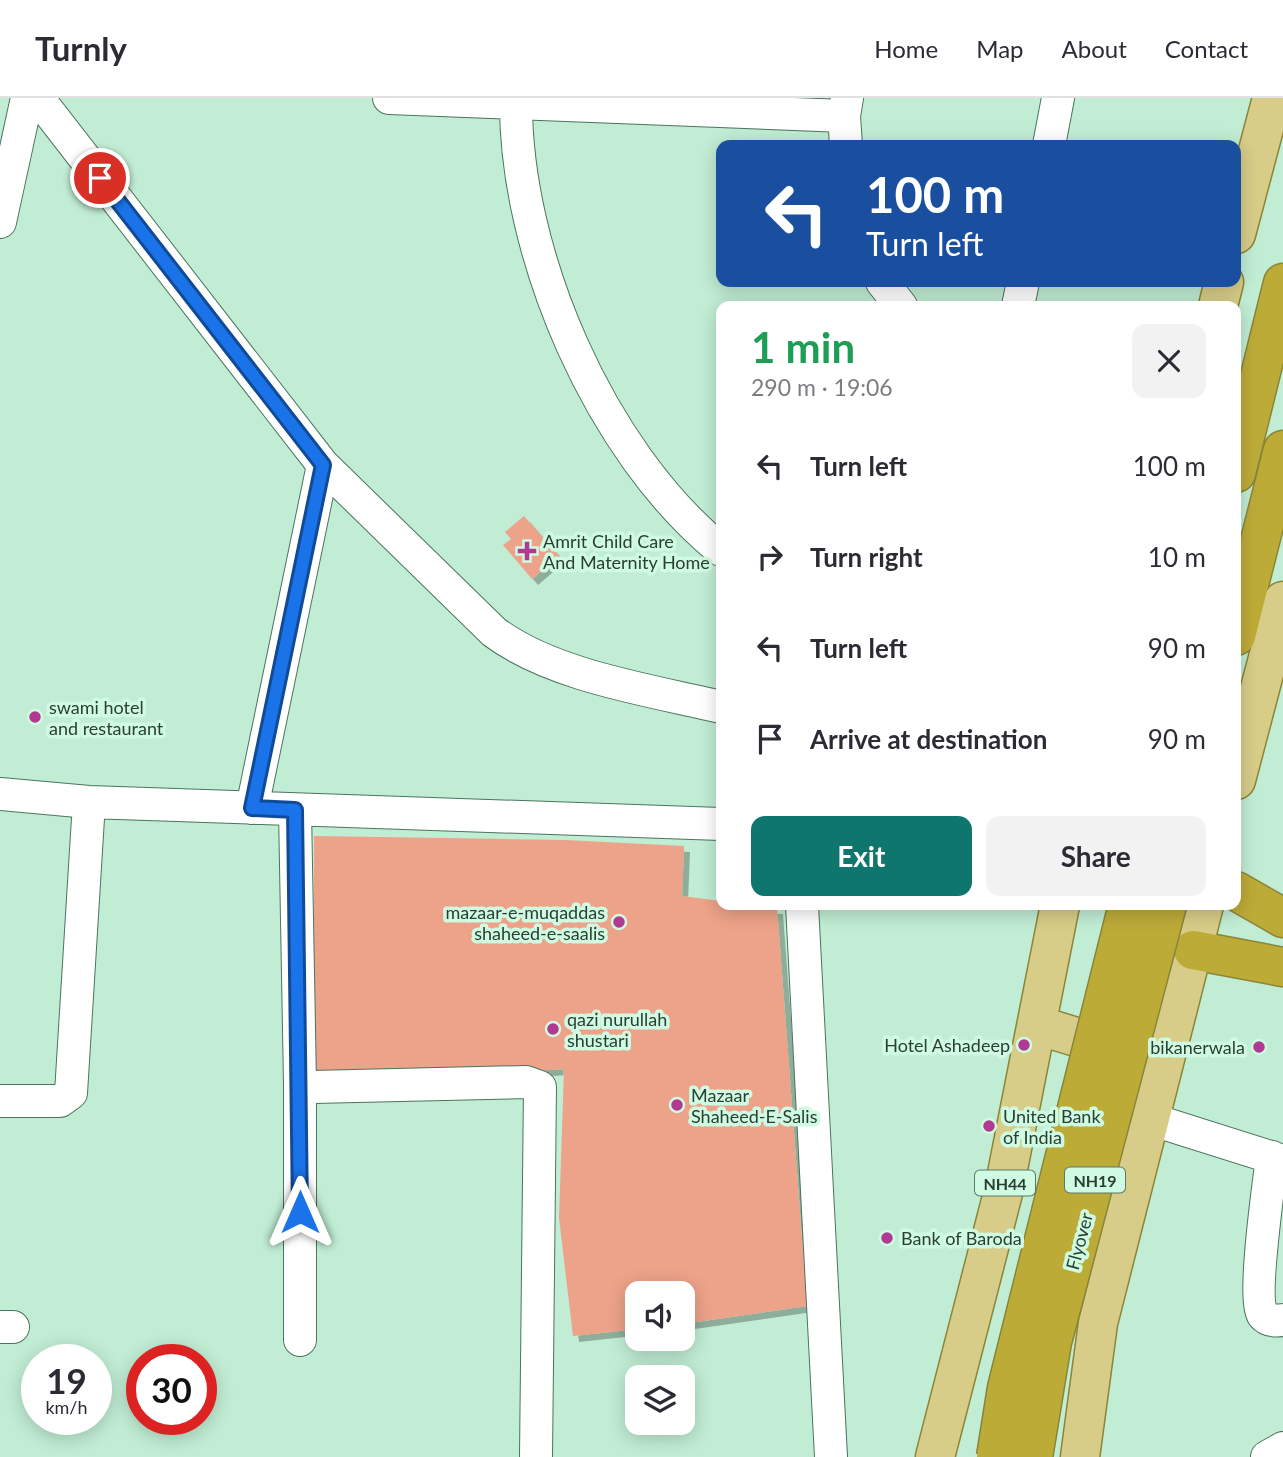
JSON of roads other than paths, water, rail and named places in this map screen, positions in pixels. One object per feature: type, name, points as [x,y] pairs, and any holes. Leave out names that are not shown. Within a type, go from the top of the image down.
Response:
[{"type":"highway","points":[[1241,453],[1283,283]]},
{"type":"highway","points":[[1241,616],[1283,450]]},
{"type":"highway","points":[[1241,894],[1283,918]]},
{"type":"highway","name":"Flyover","points":[[996,1457],[1007,1388],[1127,910]]},
{"type":"highway","name":"Flyover","points":[[1033,1457],[1052,1342],[1166,910]]},
{"type":"highway","points":[[1193,950],[1283,967]]},
{"type":"main road","points":[[1241,215],[1272,98]]},
{"type":"main road","points":[[1241,761],[1283,601]]},
{"type":"main road","name":"NH44","points":[[936,1457],[1004,1189],[1059,910]]},
{"type":"main road","points":[[1080,1457],[1098,1323],[1203,910]]},
{"type":"main road","points":[[1037,1024],[1164,1065]]},
{"type":"street","points":[[0,222],[27,98]]},
{"type":"street","points":[[38,98],[323,465],[494,632],[525,653],[564,668],[716,706]]},
{"type":"street","points":[[389,98],[516,99],[846,120]]},
{"type":"street","points":[[1050,140],[1058,98]]},
{"type":"street","points":[[516,99],[521,162],[540,255],[561,316],[590,385],[623,442],[651,478],[716,545]]},
{"type":"street","points":[[886,287],[897,301]]},
{"type":"street","points":[[252,808],[323,465]]},
{"type":"street","points":[[0,794],[89,802],[716,824]]},
{"type":"street","points":[[0,1101],[60,1101],[71,1093],[89,802]]},
{"type":"street","points":[[295,810],[300,1084],[300,1340]]},
{"type":"street","points":[[802,910],[831,1457]]},
{"type":"street","points":[[300,1084],[313,1087],[526,1082],[540,1087],[542,1099],[536,1457]]},
{"type":"street","points":[[1150,1119],[1278,1159],[1260,1275],[1260,1305],[1264,1316],[1269,1320],[1283,1320]]},
{"type":"street","points":[[1267,1457],[1283,1448]]},
{"type":"place","name":"Amrit Child Care And Maternity Home","points":[[527,551]]},
{"type":"place","name":"swami hotel and restaurant","points":[[35,717]]},
{"type":"place","name":"mazaar-e-muqaddas shaheed-e-saalis","points":[[619,922]]},
{"type":"place","name":"qazi nurullah shustari","points":[[553,1029]]},
{"type":"place","name":"Hotel Ashadeep","points":[[1024,1045]]},
{"type":"place","name":"bikanerwala","points":[[1259,1047]]},
{"type":"place","name":"Mazaar Shaheed-E-Salis","points":[[677,1105]]},
{"type":"place","name":"United Bank of India","points":[[989,1126]]},
{"type":"place","name":"Bank of Baroda","points":[[887,1238]]}]
